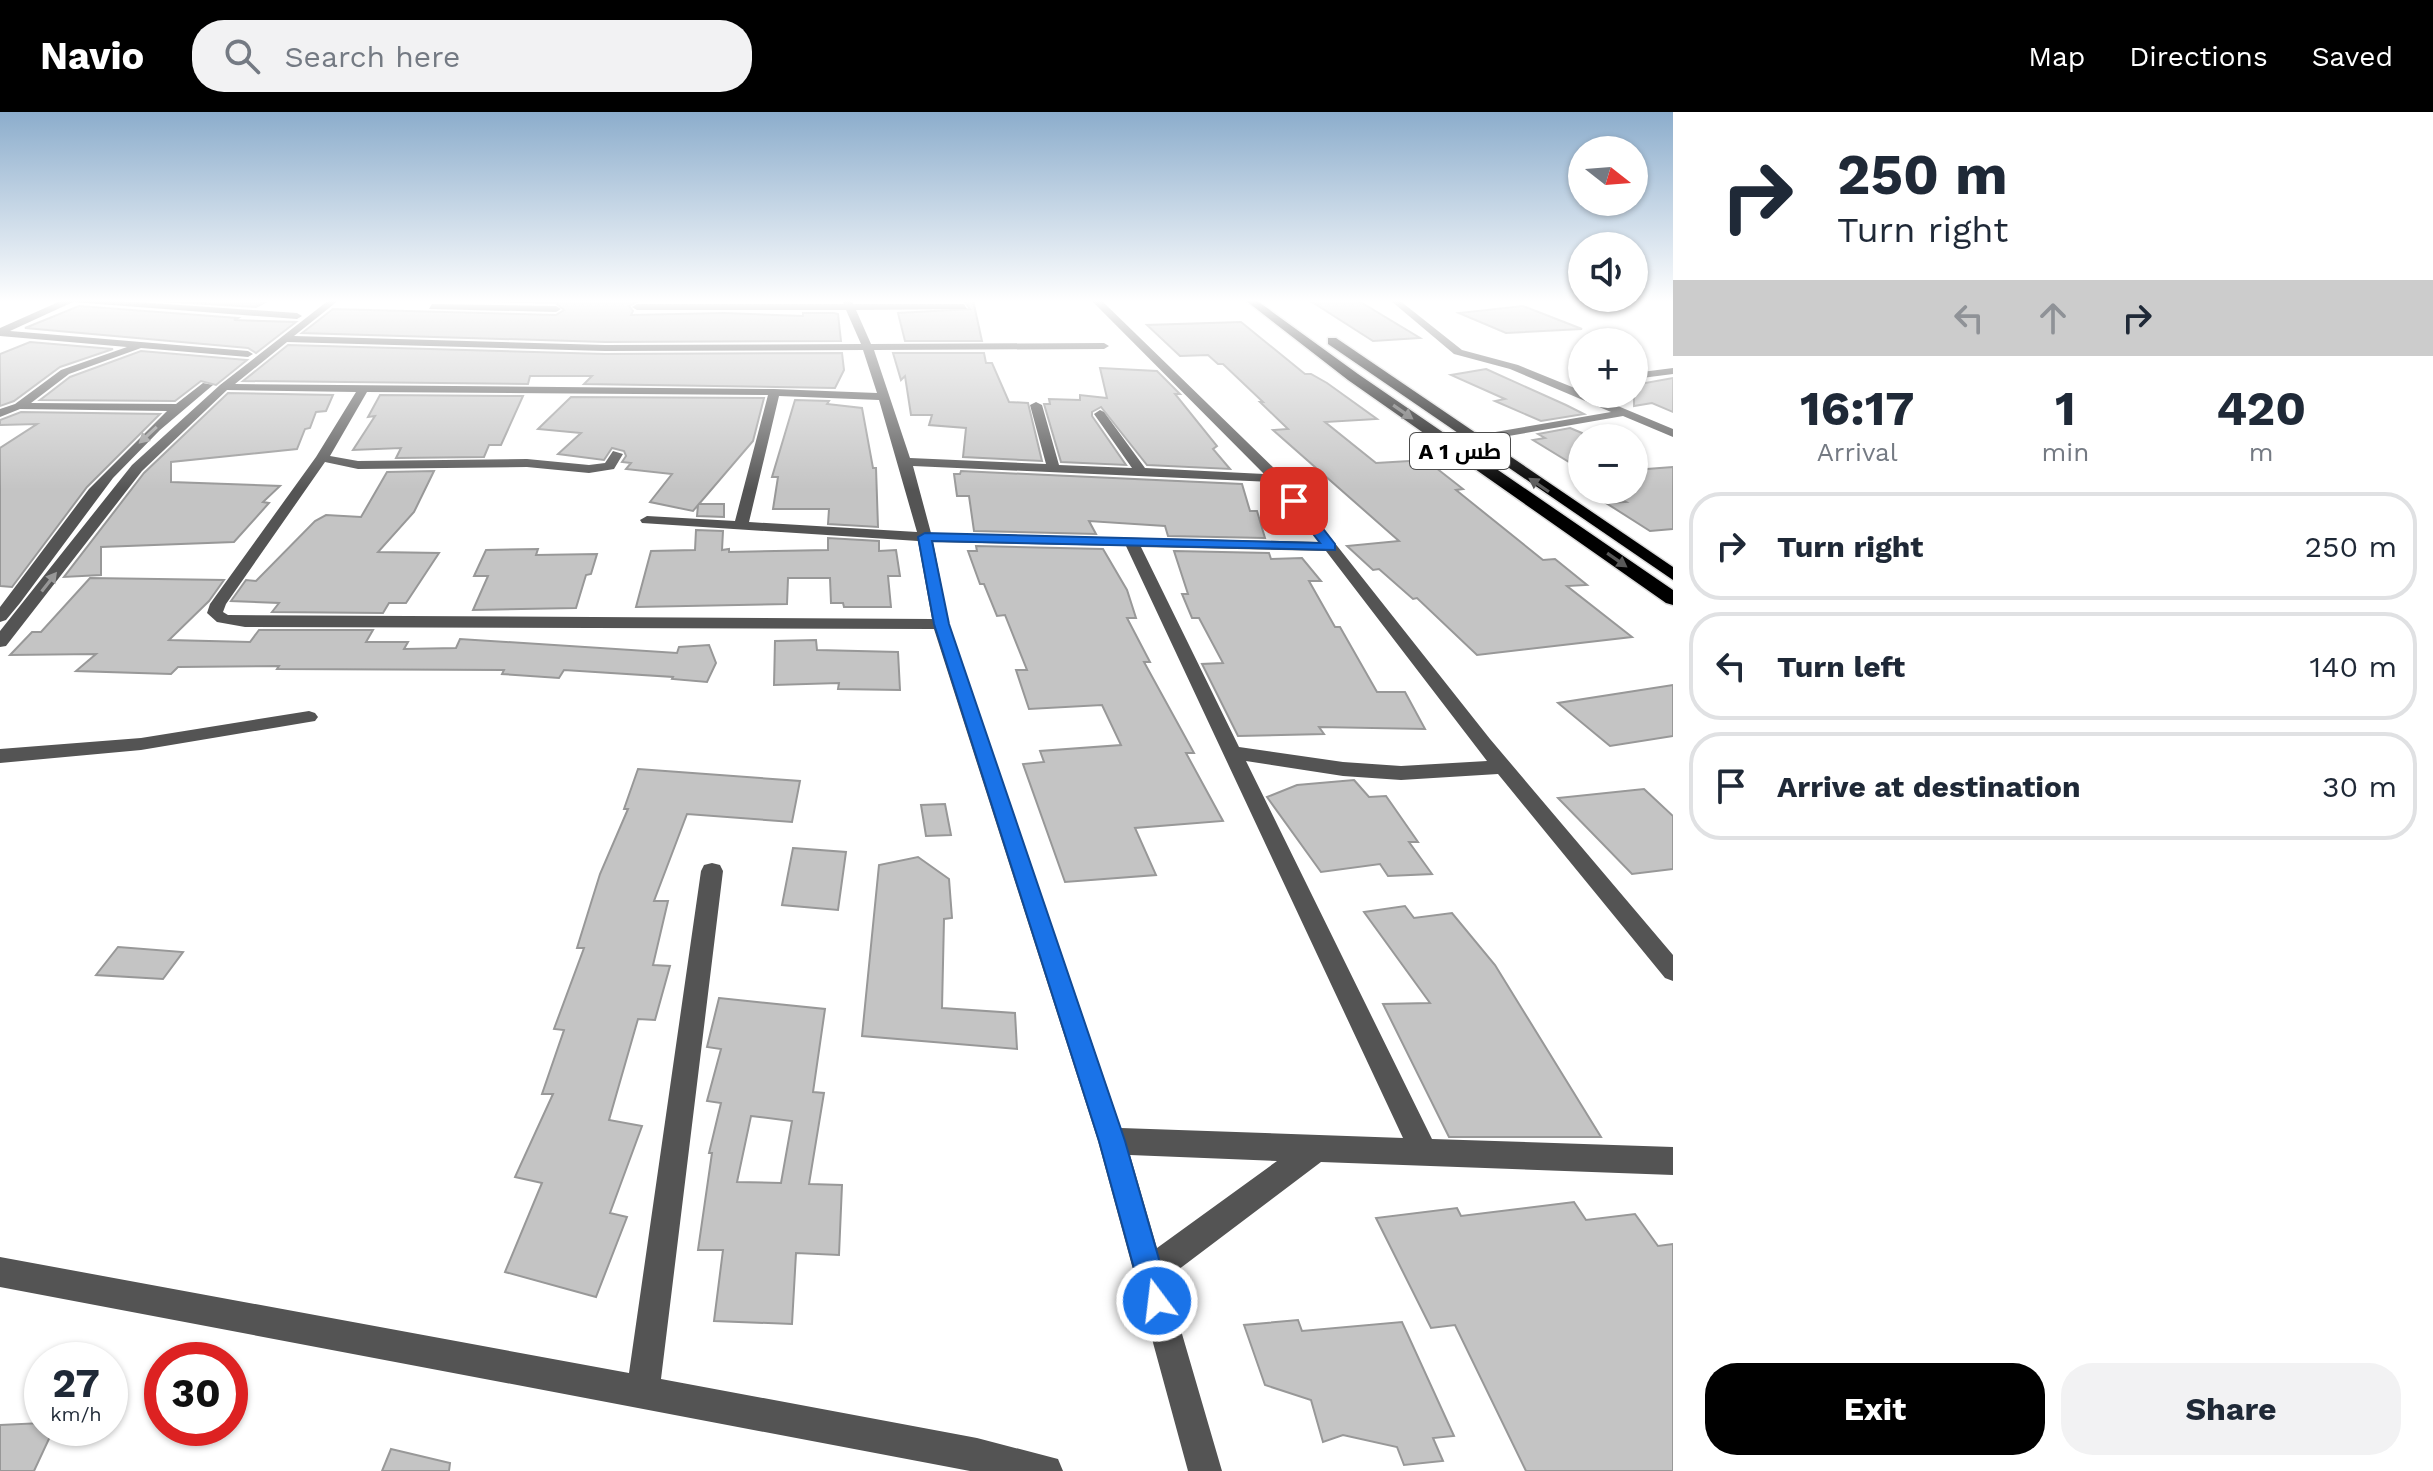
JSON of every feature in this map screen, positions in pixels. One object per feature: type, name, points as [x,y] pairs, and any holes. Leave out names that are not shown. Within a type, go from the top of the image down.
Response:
[{"type":"highway","name":"A 1 طس","points":[[1335,363],[1673,599]]},
{"type":"highway","name":"A 1 طس","points":[[1363,363],[1673,575]]},
{"type":"street","points":[[0,413],[19,406],[65,372],[90,363]]},
{"type":"street","points":[[0,617],[32,581],[106,477],[179,408],[236,363]]},
{"type":"street","points":[[0,642],[137,468],[253,363]]},
{"type":"street","points":[[873,363],[886,397],[925,537],[941,624],[1112,1141],[1205,1471]]},
{"type":"street","points":[[1160,363],[1276,478],[1503,767],[1673,971]]},
{"type":"street","points":[[1501,363],[1673,433]]},
{"type":"street","points":[[1648,374],[1673,371]]},
{"type":"street","points":[[1559,386],[1568,385]]},
{"type":"street","points":[[224,387],[774,392],[886,397]]},
{"type":"street","points":[[363,389],[322,458],[218,604],[215,613],[223,619],[245,622],[941,624]]},
{"type":"street","points":[[741,527],[774,392]]},
{"type":"street","points":[[1036,405],[1053,467]]},
{"type":"street","points":[[19,406],[179,408]]},
{"type":"street","points":[[1472,440],[1623,413]]},
{"type":"street","points":[[1100,414],[1141,472]]},
{"type":"street","points":[[322,458],[358,465],[527,463],[589,469],[609,466],[617,454]]},
{"type":"street","points":[[905,462],[1276,478]]},
{"type":"street","points":[[647,520],[925,537],[1331,547]]},
{"type":"street","points":[[1130,540],[1424,1152]]},
{"type":"street","points":[[0,756],[141,744],[309,717]]},
{"type":"street","points":[[1233,753],[1343,769],[1401,773],[1503,767]]},
{"type":"street","points":[[643,1393],[712,871]]},
{"type":"street","points":[[1112,1141],[1673,1161]]},
{"type":"street","points":[[1149,1273],[1317,1148]]},
{"type":"street","points":[[0,1272],[1046,1471]]},
{"type":"building","points":[[0,363],[71,363],[60,367],[14,401],[0,406]]},
{"type":"building","points":[[107,363],[243,363],[216,385],[201,381],[175,401],[40,400],[70,377]]},
{"type":"building","points":[[265,363],[843,363],[844,370],[835,388],[584,384],[592,376],[530,376],[528,384],[243,381]]},
{"type":"building","points":[[896,363],[992,363],[1009,402],[1028,403],[1042,461],[963,457],[966,428],[929,425],[932,415],[911,415],[905,376],[901,380]]},
{"type":"building","points":[[1292,363],[1305,374],[1327,383],[1377,419],[1325,422],[1376,463],[1426,460],[1463,489],[1456,490],[1543,560],[1555,559],[1587,585],[1567,586],[1632,637],[1477,655],[1417,598],[1413,599],[1379,569],[1373,570],[1347,546],[1399,541],[1273,430],[1288,429],[1223,364],[1218,364]]},
{"type":"building","points":[[1100,368],[1157,371],[1180,394],[1175,394],[1217,446],[1213,449],[1230,469],[1147,465],[1101,407],[1092,412],[1092,416],[1126,465],[1061,462],[1044,404],[1050,404],[1049,399],[1080,400],[1080,395],[1107,398]]},
{"type":"building","points":[[1486,369],[1584,414],[1541,421],[1495,401],[1505,399],[1451,375]]},
{"type":"building","points":[[1673,378],[1673,412],[1648,404],[1648,382]]},
{"type":"building","points":[[228,393],[333,395],[326,411],[316,412],[297,449],[171,462],[171,482],[280,486],[263,502],[269,503],[234,542],[101,547],[101,575],[64,577],[144,473]]},
{"type":"building","points":[[380,395],[523,396],[501,445],[489,445],[484,457],[396,458],[401,448],[353,450],[375,416],[368,417]]},
{"type":"building","points":[[571,397],[764,398],[753,441],[699,504],[724,504],[724,517],[697,516],[698,505],[693,511],[650,502],[672,474],[626,469],[631,463],[622,462],[626,456],[624,451],[612,448],[604,460],[558,454],[581,433],[538,429]]},
{"type":"building","points":[[795,400],[829,401],[827,404],[862,408],[873,468],[876,468],[878,527],[828,524],[829,509],[773,509],[778,477],[772,477]]},
{"type":"building","points":[[21,412],[160,414],[87,487],[12,587],[0,586],[0,448],[37,424],[0,425],[0,420]]},
{"type":"building","points":[[1568,428],[1568,461],[1533,440],[1545,438],[1538,434]]},
{"type":"building","points":[[1673,467],[1673,529],[1650,531],[1608,504],[1648,504],[1648,469]]},
{"type":"building","points":[[434,471],[414,512],[378,552],[439,553],[406,603],[389,603],[383,613],[272,612],[279,603],[231,601],[246,580],[256,581],[315,521],[326,515],[361,517],[387,472]]},
{"type":"building","points":[[961,471],[1242,484],[1250,511],[1257,511],[1265,538],[1168,536],[1165,526],[1089,521],[1096,534],[974,531],[969,496],[957,496],[954,474]]},
{"type":"building","points":[[696,530],[723,531],[722,550],[729,549],[729,552],[828,550],[828,538],[879,541],[879,551],[896,550],[900,576],[888,576],[891,607],[844,607],[843,603],[831,603],[830,578],[788,578],[787,604],[636,607],[651,551],[695,550]]},
{"type":"building","points":[[976,546],[1103,549],[1127,590],[1136,618],[1127,618],[1150,662],[1144,662],[1194,753],[1186,753],[1223,821],[1135,828],[1156,875],[1065,882],[1023,764],[1044,762],[1040,751],[1121,745],[1102,705],[1029,709],[1016,670],[1027,670],[1005,615],[997,616],[984,584],[980,584],[968,551],[977,551]]},
{"type":"building","points":[[538,549],[536,555],[597,554],[591,574],[586,575],[576,608],[473,610],[488,576],[474,576],[486,550]]},
{"type":"building","points":[[1174,551],[1269,553],[1271,559],[1302,558],[1321,581],[1309,581],[1335,627],[1340,627],[1377,692],[1405,692],[1425,729],[1319,727],[1324,734],[1238,736],[1202,664],[1223,663],[1199,618],[1192,618],[1182,594],[1188,594]]},
{"type":"building","points":[[90,578],[224,580],[209,601],[169,640],[250,642],[259,630],[373,630],[366,642],[408,642],[404,649],[456,648],[460,639],[677,653],[679,647],[709,645],[716,663],[707,682],[564,670],[559,678],[502,674],[504,670],[277,669],[279,666],[178,667],[171,674],[76,671],[96,654],[10,655],[32,632],[41,632]]},
{"type":"building","points":[[816,640],[817,650],[898,652],[900,690],[838,689],[839,683],[774,685],[775,641]]},
{"type":"building","points":[[1673,685],[1673,736],[1610,746],[1558,703]]},
{"type":"building","points":[[638,769],[800,781],[792,822],[687,814],[654,901],[668,901],[653,965],[670,966],[655,1020],[638,1019],[609,1120],[642,1126],[610,1213],[627,1217],[596,1297],[505,1272],[542,1183],[515,1177],[553,1094],[542,1094],[564,1030],[554,1029],[584,948],[577,948],[600,874],[628,809],[624,809]]},
{"type":"building","points":[[1354,780],[1369,797],[1386,796],[1418,842],[1409,842],[1432,874],[1388,876],[1380,864],[1321,872],[1267,797],[1297,785]]},
{"type":"building","points":[[1644,789],[1673,816],[1673,869],[1632,874],[1558,798]]},
{"type":"building","points":[[945,804],[951,835],[926,836],[921,805]]},
{"type":"building","points":[[793,848],[846,852],[838,910],[782,905]]},
{"type":"building","points":[[918,857],[949,879],[952,918],[944,919],[942,1008],[1015,1013],[1017,1049],[862,1036],[879,865]]},
{"type":"building","points":[[1405,906],[1414,918],[1452,913],[1495,965],[1601,1137],[1449,1137],[1383,1004],[1430,1003],[1364,912]]},
{"type":"building","points":[[118,947],[183,952],[163,979],[96,975]]},
{"type":"building","points":[[719,998],[825,1009],[813,1092],[824,1093],[809,1184],[842,1185],[839,1255],[796,1253],[792,1324],[714,1321],[723,1250],[698,1250],[712,1153],[709,1153],[721,1103],[707,1101],[721,1049],[707,1047]],"holes":[[[751,1116],[792,1121],[781,1183],[737,1182]]]},
{"type":"building","points":[[1574,1202],[1586,1220],[1635,1214],[1658,1246],[1673,1244],[1673,1471],[1526,1471],[1455,1325],[1431,1328],[1376,1218],[1457,1208],[1461,1216]]},
{"type":"building","points":[[1298,1320],[1302,1331],[1402,1322],[1454,1436],[1433,1438],[1443,1461],[1404,1465],[1397,1447],[1343,1435],[1323,1442],[1311,1400],[1265,1385],[1244,1325]]},
{"type":"building","points":[[24,1424],[24,1446],[46,1446],[34,1471],[0,1471],[0,1425]]},
{"type":"building","points":[[391,1449],[450,1463],[449,1471],[382,1471]]},
{"type":"route","points":[[1157,1301],[1112,1141],[941,624],[925,537],[1331,547],[1294,501]]}]
